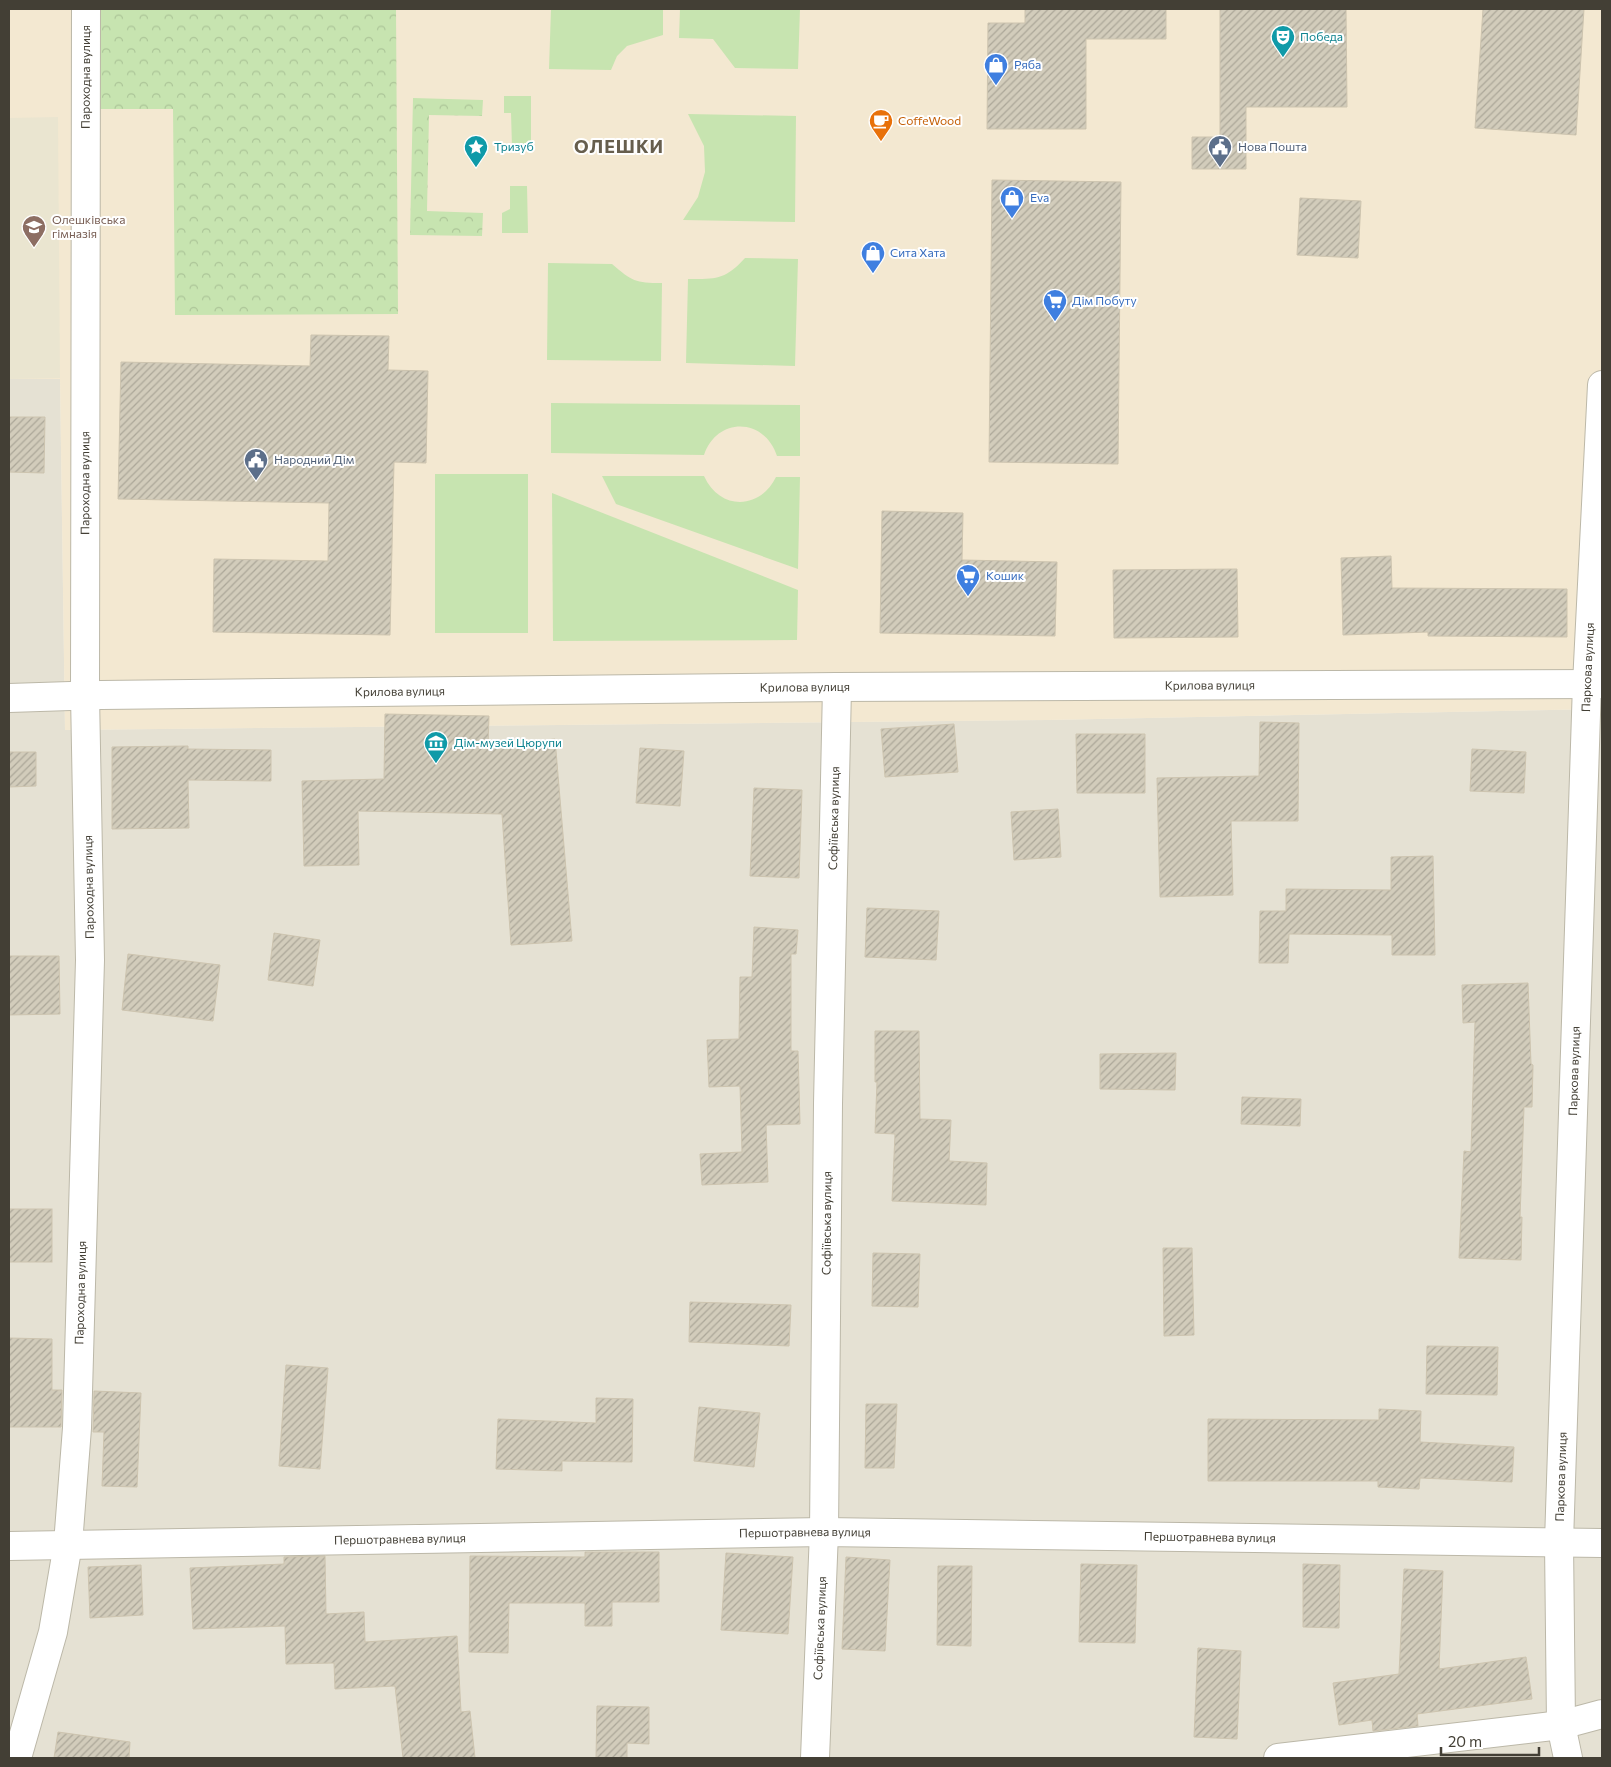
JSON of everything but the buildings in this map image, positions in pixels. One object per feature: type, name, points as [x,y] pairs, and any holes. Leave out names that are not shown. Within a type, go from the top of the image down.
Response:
[{"type":"street","name":"Пароходна вулиця","points":[[16,1758],[53,1632],[68,1544],[77,1428],[90,960],[85,695],[86,9]]},
{"type":"street","name":"Паркова вулиця","points":[[1568,1758],[1561,1725],[1559,1542],[1595,684],[1602,385]]},
{"type":"street","name":"Крилова вулиця","points":[[9,698],[85,695],[837,688],[1595,684]]},
{"type":"street","name":"Софіївська вулиця","points":[[815,1758],[824,1532],[828,1104],[837,688]]},
{"type":"street","name":"Першотравнева вулиця","points":[[9,1546],[824,1532],[1602,1544]]},
{"type":"street","points":[[1278,1758],[1561,1725],[1602,1714]]},
{"type":"shaded area","points":[[9,9],[1602,9],[1602,709],[1048,720],[65,730],[60,379],[9,379]]},
{"type":"shaded area","name":"Олешківська гімназія","points":[[58,117],[60,378],[9,379],[9,118]]},
{"type":"shaded area","points":[[60,378],[65,730],[1048,720],[1602,709],[1602,1758],[9,1758],[9,379]]},
{"type":"green space","points":[[100,9],[396,9],[398,314],[175,315],[173,109],[100,109]]},
{"type":"green space","points":[[551,9],[663,9],[663,35],[627,46],[617,56],[611,70],[549,69]]},
{"type":"green space","points":[[680,9],[800,9],[798,69],[735,68],[713,39],[679,38]]},
{"type":"green space","points":[[504,96],[531,96],[531,147],[512,147],[511,113],[504,113]]},
{"type":"green space","points":[[413,98],[483,100],[482,116],[429,115],[427,211],[483,213],[482,236],[410,235]]},
{"type":"green space","points":[[688,114],[796,116],[795,222],[683,220],[698,197],[705,172],[704,146]]},
{"type":"green space","points":[[510,186],[527,186],[528,233],[502,233],[502,213],[510,209]]},
{"type":"green space","points":[[745,258],[798,259],[795,366],[686,363],[688,279],[719,277],[732,271]]},
{"type":"green space","points":[[548,263],[612,264],[634,280],[662,283],[661,361],[547,360]]},
{"type":"green space","points":[[551,403],[800,405],[800,456],[777,456],[771,443],[762,434],[752,429],[740,427],[729,428],[719,434],[710,443],[704,455],[551,453]]},
{"type":"green space","points":[[435,474],[528,474],[528,633],[435,633]]},
{"type":"green space","points":[[602,476],[704,476],[720,496],[740,502],[760,496],[769,488],[776,477],[800,477],[798,569],[616,504]]},
{"type":"green space","points":[[552,493],[798,590],[797,640],[553,641]]},
{"type":"place","name":"Победа","points":[[1283,58]]},
{"type":"place","name":"Ряба","points":[[996,86]]},
{"type":"place","name":"CoffeWood","points":[[881,142]]},
{"type":"place","name":"Тризуб","points":[[476,168]]},
{"type":"place","name":"Нова Пошта","points":[[1220,168]]},
{"type":"place","name":"Eva","points":[[1012,219]]},
{"type":"place","name":"Олешківська гімназія","points":[[34,248]]},
{"type":"place","name":"Сита Хата","points":[[873,274]]},
{"type":"place","name":"Дім Побуту","points":[[1055,322]]},
{"type":"place","name":"Народний Дім","points":[[256,481]]},
{"type":"place","name":"Кошик","points":[[968,597]]},
{"type":"place","name":"Дім-музей Цюрупи","points":[[436,764]]},
{"type":"district","name":"ОЛЕШКИ","points":[[619,147]]}]
